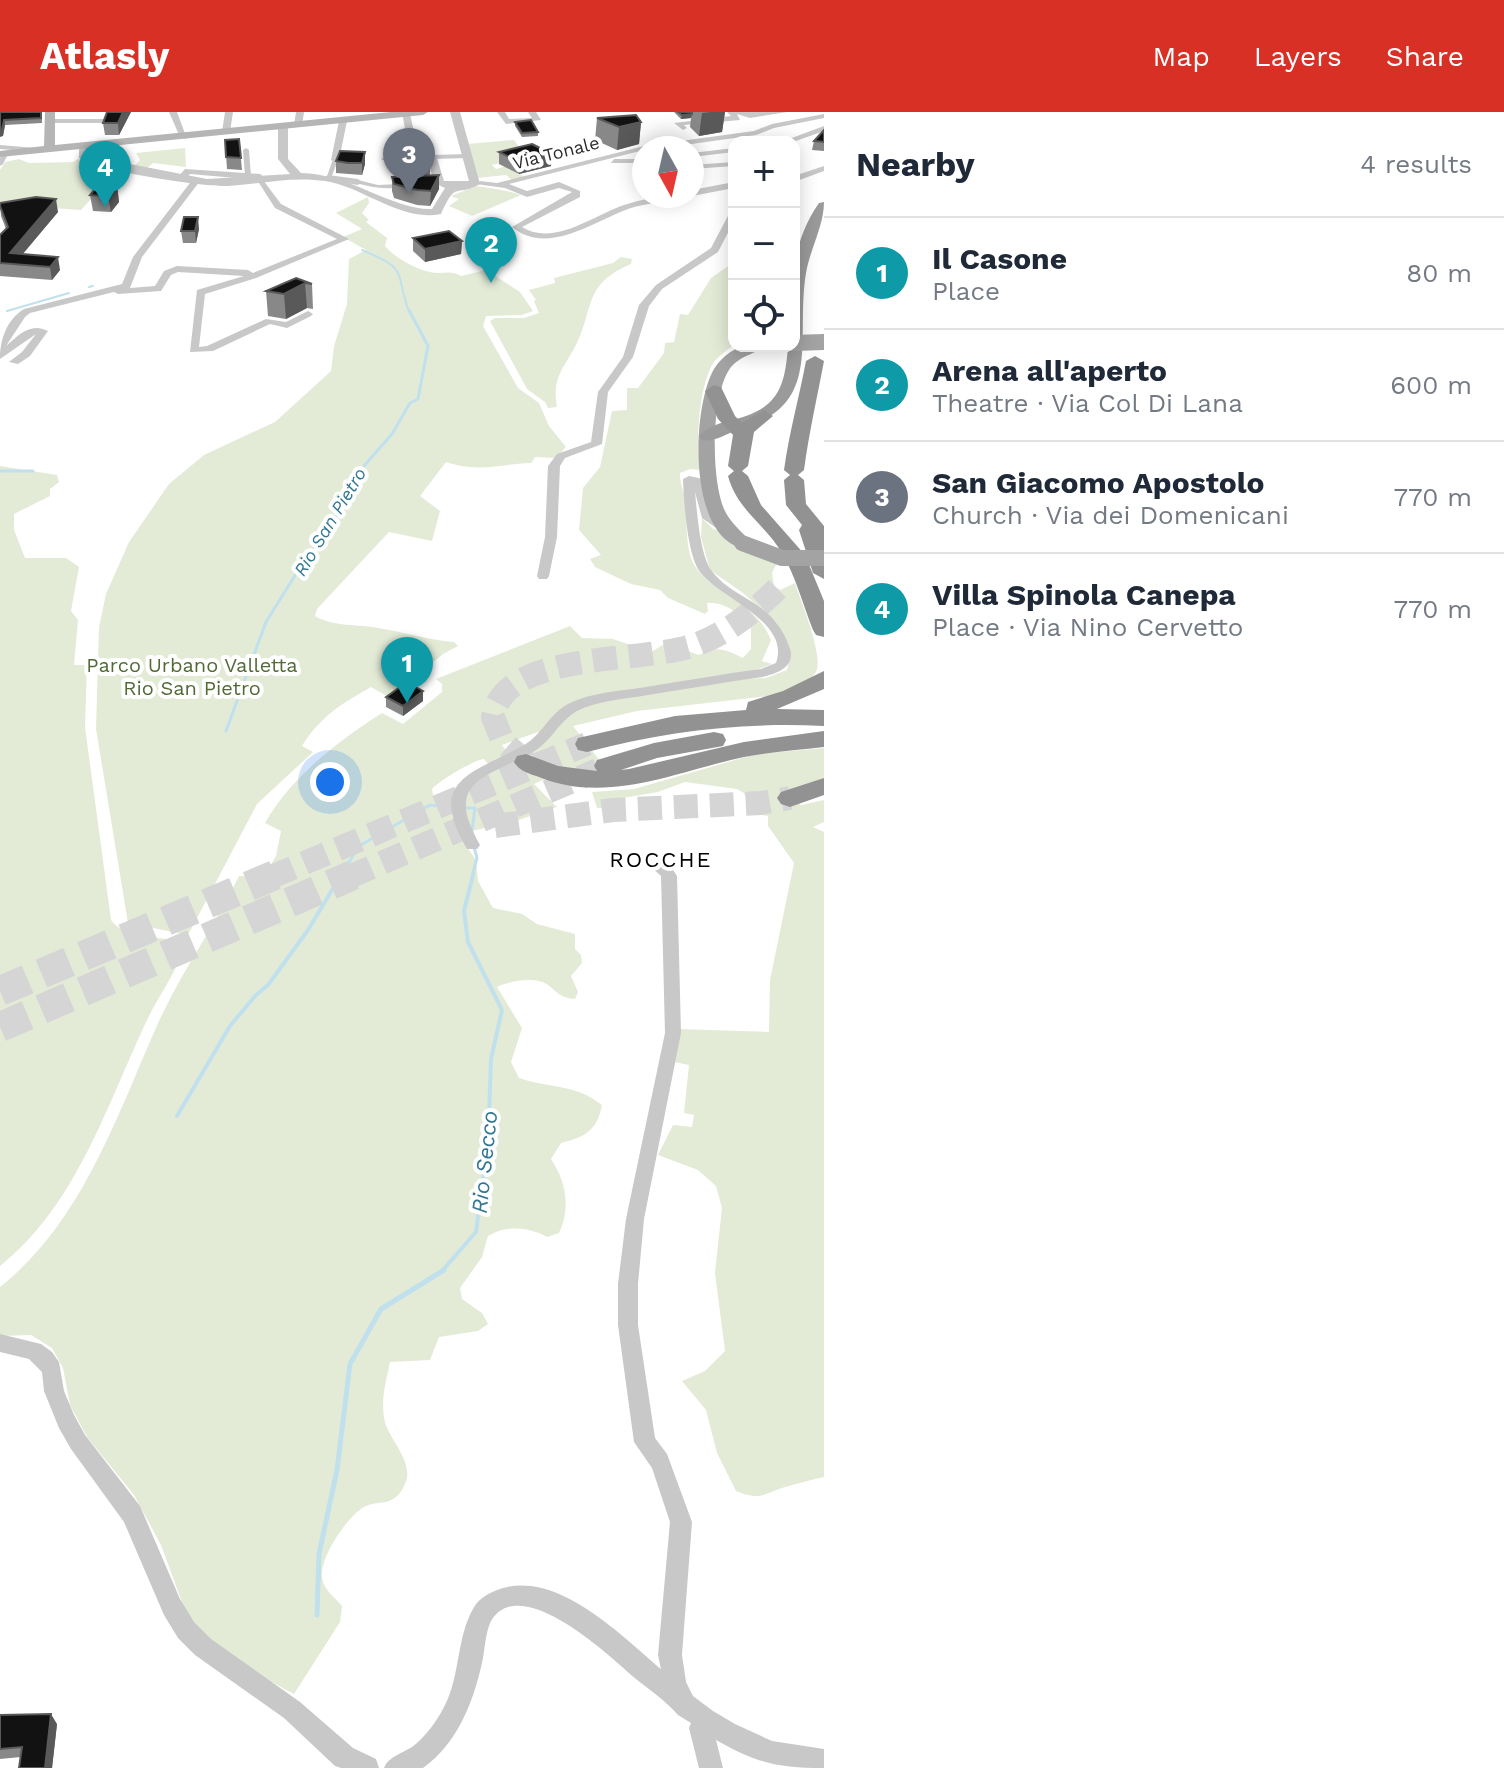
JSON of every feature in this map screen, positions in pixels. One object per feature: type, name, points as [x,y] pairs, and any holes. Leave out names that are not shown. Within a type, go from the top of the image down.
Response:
[{"type":"highway","points":[[708,436],[751,423],[779,404],[795,359],[800,264],[809,235],[824,206]]},
{"type":"highway","points":[[824,228],[811,264],[809,283],[819,368],[816,395],[801,417],[794,475],[796,505],[824,539]]},
{"type":"highway","points":[[714,391],[736,429],[740,491],[751,509],[787,545],[824,630]]},
{"type":"highway","points":[[807,521],[824,573]]},
{"type":"highway","points":[[783,580],[788,561],[787,545]]},
{"type":"highway","points":[[587,744],[790,698],[814,687],[824,678]]},
{"type":"highway","points":[[661,726],[734,718],[824,718]]},
{"type":"highway","points":[[606,766],[654,751],[703,742],[757,736],[824,737]]},
{"type":"highway","points":[[526,762],[566,778],[606,781],[642,776],[762,746],[824,737]]},
{"type":"highway","points":[[790,798],[824,786]]},
{"type":"main road","points":[[1,155],[423,112]]},
{"type":"main road","points":[[43,150],[50,116]]},
{"type":"main road","points":[[800,343],[824,342]]},
{"type":"main road","points":[[740,352],[723,366],[714,391],[708,436],[714,504],[736,537],[762,553],[786,559],[824,558]]},
{"type":"street","points":[[173,112],[184,137]]},
{"type":"street","points":[[226,132],[229,112]]},
{"type":"street","points":[[298,125],[300,112]]},
{"type":"street","points":[[455,112],[478,184]]},
{"type":"street","points":[[501,112],[506,122],[537,120],[532,112]]},
{"type":"street","points":[[683,128],[678,123],[736,114],[750,116],[783,112]]},
{"type":"street","points":[[404,113],[415,157]]},
{"type":"street","points":[[695,133],[743,126],[736,114]]},
{"type":"street","points":[[50,116],[107,116],[100,130],[102,145]]},
{"type":"street","name":"Via Tonale","points":[[704,140],[756,133],[772,126],[824,116]]},
{"type":"street","points":[[328,178],[348,118]]},
{"type":"street","points":[[283,127],[283,159],[297,175]]},
{"type":"street","points":[[800,137],[824,128]]},
{"type":"street","points":[[84,146],[84,158],[138,172],[257,179]]},
{"type":"street","points":[[246,150],[257,179],[278,206],[344,239],[253,276],[200,292],[194,350],[209,349],[269,321],[287,325],[308,314]]},
{"type":"street","name":"Via Tonale","points":[[478,184],[550,174],[632,151]]},
{"type":"street","points":[[704,154],[728,151]]},
{"type":"street","points":[[385,159],[467,156]]},
{"type":"street","points":[[432,157],[435,183],[506,186],[527,194],[559,185],[578,193],[516,227],[518,230],[549,237],[632,206]]},
{"type":"street","points":[[550,174],[606,160],[632,162]]},
{"type":"street","points":[[623,163],[627,170],[632,170]]},
{"type":"street","points":[[704,166],[728,164]]},
{"type":"street","points":[[800,177],[824,168]]},
{"type":"street","points":[[184,174],[196,181],[216,183],[297,175],[378,187],[404,186]]},
{"type":"street","points":[[328,178],[358,186],[424,214],[437,212],[441,199],[452,186]]},
{"type":"street","points":[[116,291],[128,285],[138,257],[196,181]]},
{"type":"street","points":[[704,191],[728,186]]},
{"type":"street","points":[[543,576],[551,537],[554,466],[561,456],[572,450],[590,447],[599,438],[598,420],[603,392],[628,357],[644,305],[659,287],[715,250],[728,224]]},
{"type":"street","points":[[0,347],[21,315],[27,311],[97,292],[158,289],[167,273],[177,269],[253,276]]},
{"type":"street","points":[[0,356],[30,331],[43,331],[26,354],[14,362]]},
{"type":"street","points":[[472,845],[457,809],[456,799],[463,785],[474,774],[537,743],[559,715],[597,699],[763,673],[780,667],[786,657],[785,651],[769,620],[714,578],[702,565],[689,479],[699,481],[706,516],[736,537]]},
{"type":"street","points":[[660,868],[665,869],[669,876],[673,1033],[635,1219],[628,1284],[628,1325],[645,1442],[660,1461],[681,1522],[670,1655],[675,1683],[701,1728],[711,1768]]},
{"type":"street","points":[[0,1343],[34,1351],[52,1369],[54,1391],[66,1421],[132,1514],[172,1607],[186,1630],[203,1647],[292,1710],[344,1757],[367,1768]]},
{"type":"street","points":[[396,1768],[415,1762],[430,1751],[445,1730],[469,1667],[482,1615],[490,1604],[520,1594],[553,1602],[579,1619],[695,1714],[773,1756],[824,1761]]},
{"type":"green space","points":[[514,140],[526,157],[492,165],[496,169],[506,166],[526,178],[512,180],[506,175],[477,178],[467,144]]},
{"type":"green space","points":[[185,148],[186,167],[153,163],[144,171],[131,169],[140,160],[136,153]]},
{"type":"green space","points":[[19,159],[29,163],[73,162],[78,159],[126,171],[106,198],[92,198],[81,210],[38,207],[0,212],[0,170],[5,162]]},
{"type":"green space","points":[[476,186],[521,195],[472,216],[449,206],[459,199],[451,196]]},
{"type":"green space","name":"Parco Urbano Valletta Rio San Pietro","points":[[368,197],[369,203],[362,213],[369,220],[366,222],[387,238],[385,246],[399,258],[434,273],[461,276],[486,270],[520,292],[533,311],[522,315],[486,316],[483,326],[518,388],[539,403],[549,426],[566,447],[556,458],[535,457],[531,463],[479,467],[446,462],[420,496],[440,511],[432,541],[389,532],[317,609],[315,616],[338,624],[378,628],[454,642],[458,646],[443,654],[390,698],[371,687],[324,719],[302,746],[313,752],[257,804],[188,935],[128,923],[96,729],[99,627],[106,594],[129,542],[169,484],[204,455],[275,422],[331,371],[334,346],[347,304],[349,259],[366,250],[343,237],[362,229],[336,213]]},
{"type":"green space","points":[[621,257],[632,259],[631,264],[615,272],[597,290],[574,349],[559,375],[557,407],[548,408],[545,402],[527,389],[490,321],[495,318],[524,318],[539,313],[536,300],[529,290],[555,283],[554,278],[613,263]]},
{"type":"green space","points":[[728,266],[728,350],[713,364],[704,389],[698,432],[701,470],[690,469],[680,473],[690,552],[702,576],[755,616],[771,640],[762,661],[772,664],[729,680],[766,678],[787,670],[790,656],[777,623],[743,593],[710,570],[701,537],[702,518],[713,529],[778,561],[772,573],[774,586],[780,590],[795,583],[817,654],[816,672],[786,694],[637,711],[573,726],[608,771],[563,767],[529,753],[543,740],[538,732],[502,745],[508,754],[551,776],[534,784],[557,807],[510,823],[471,831],[461,800],[487,775],[489,765],[484,759],[457,771],[432,789],[433,795],[451,812],[458,834],[476,860],[478,881],[493,908],[522,914],[537,924],[575,934],[575,949],[581,955],[582,963],[571,976],[578,992],[575,999],[563,996],[537,981],[515,981],[497,987],[522,1028],[511,1062],[519,1078],[582,1093],[602,1105],[597,1121],[589,1132],[561,1143],[551,1159],[563,1185],[566,1204],[559,1233],[547,1237],[525,1229],[495,1232],[488,1236],[482,1257],[460,1288],[462,1299],[482,1313],[488,1324],[478,1331],[439,1337],[430,1360],[390,1362],[383,1407],[385,1422],[407,1468],[405,1484],[395,1498],[367,1506],[354,1515],[327,1554],[323,1582],[342,1606],[340,1622],[294,1694],[242,1666],[212,1643],[186,1613],[161,1545],[134,1495],[87,1437],[70,1405],[63,1368],[52,1348],[31,1335],[0,1336],[0,1287],[29,1260],[76,1199],[112,1129],[168,1002],[239,876],[264,876],[276,856],[281,831],[265,823],[288,790],[317,761],[382,713],[403,724],[442,692],[442,684],[436,679],[570,626],[582,638],[613,639],[651,652],[666,643],[699,655],[721,649],[743,658],[751,649],[751,628],[732,610],[720,604],[707,603],[708,611],[705,614],[668,598],[660,590],[631,584],[595,567],[590,559],[601,555],[579,530],[583,488],[600,467],[612,411],[627,410],[627,388],[638,388],[664,353],[665,343],[674,342],[680,314],[688,315],[711,278]]},
{"type":"green space","points":[[0,466],[57,475],[59,482],[50,489],[50,496],[14,514],[14,530],[25,558],[66,558],[79,567],[71,611],[78,620],[74,665],[87,665],[85,727],[111,920],[118,927],[135,934],[185,943],[103,1119],[69,1184],[26,1242],[0,1266]]},
{"type":"green space","points":[[824,748],[824,778],[784,795],[801,805],[824,800],[824,822],[813,827],[824,832],[824,1477],[751,1496],[736,1491],[717,1453],[706,1410],[682,1381],[705,1371],[725,1351],[715,1273],[722,1208],[716,1186],[698,1170],[658,1155],[673,1125],[692,1127],[694,1115],[684,1113],[689,1065],[674,1062],[677,1029],[769,1032],[770,980],[794,863],[768,826],[768,816],[751,813],[744,793],[737,789],[685,782],[658,792],[617,799],[604,808],[597,808],[592,792],[634,789],[756,754]]},
{"type":"building","points":[[0,112],[41,112],[41,118],[4,120],[0,131]]},
{"type":"building","points":[[107,112],[123,112],[118,123],[103,123]]},
{"type":"building","points":[[636,115],[641,122],[619,127],[597,118]]},
{"type":"building","points":[[531,120],[538,132],[522,133],[515,122]]},
{"type":"building","points":[[824,130],[824,142],[814,141]]},
{"type":"building","points":[[239,139],[241,158],[226,157],[225,140]]},
{"type":"building","points":[[532,144],[552,154],[520,162],[499,152]]},
{"type":"building","points":[[340,151],[365,152],[362,163],[336,161]]},
{"type":"building","points":[[426,151],[430,164],[412,165],[402,153]]},
{"type":"building","points":[[439,175],[431,191],[394,184],[392,177]]},
{"type":"building","points":[[99,184],[117,185],[108,196],[90,195]]},
{"type":"building","points":[[36,197],[56,199],[10,253],[58,257],[50,267],[0,263],[0,235],[8,227],[0,203]]},
{"type":"building","points":[[184,217],[198,217],[195,231],[181,231]]},
{"type":"building","points":[[449,231],[462,241],[425,249],[413,238]]},
{"type":"building","points":[[296,278],[312,284],[305,283],[284,294],[266,291]]},
{"type":"building","points":[[407,682],[423,691],[403,706],[386,697]]},
{"type":"building","points":[[51,1714],[45,1768],[19,1768],[22,1747],[0,1749],[0,1715]]},
{"type":"waterway","name":"Rio San Pietro","points":[[362,250],[394,267],[409,312]]},
{"type":"waterway","points":[[89,287],[93,286]]},
{"type":"waterway","points":[[7,311],[69,293]]},
{"type":"waterway","name":"Rio San Pietro","points":[[226,731],[266,622],[304,561],[333,524],[349,483],[392,434],[410,403],[418,399],[428,346],[409,310]]},
{"type":"waterway","points":[[0,471],[33,471]]},
{"type":"waterway","points":[[340,877],[359,846],[430,805],[454,808]]},
{"type":"waterway","name":"Rio Secco","points":[[463,808],[475,808],[472,831]]},
{"type":"waterway","name":"Rio Secco","points":[[472,877],[477,858],[474,847]]},
{"type":"waterway","points":[[177,1116],[230,1026],[268,985],[308,930],[341,875]]},
{"type":"waterway","name":"Rio Secco","points":[[441,1272],[476,1232],[488,1143],[491,1059],[502,1010],[468,942],[464,911],[473,875]]},
{"type":"waterway","name":"Rio Secco","points":[[317,1615],[319,1554],[337,1470],[350,1364],[381,1309],[441,1272]]},
{"type":"tunnel","points":[[526,762],[503,742],[493,717],[503,695],[522,680],[578,663],[695,645],[740,620],[780,586]]},
{"type":"tunnel","points":[[271,877],[587,744]]},
{"type":"tunnel","points":[[349,877],[598,770]]},
{"type":"tunnel","points":[[495,826],[613,810],[761,803],[790,798]]},
{"type":"tunnel","points":[[0,991],[275,875]]},
{"type":"tunnel","points":[[0,1027],[353,875]]},
{"type":"place","name":"San Giacomo Apostolo","points":[[409,194]]},
{"type":"place","name":"Villa Spinola Canepa","points":[[105,207]]},
{"type":"place","name":"Arena all'aperto","points":[[491,283]]},
{"type":"place","name":"Il Casone","points":[[407,703]]},
{"type":"district","name":"ROCCHE","points":[[661,859]]}]
